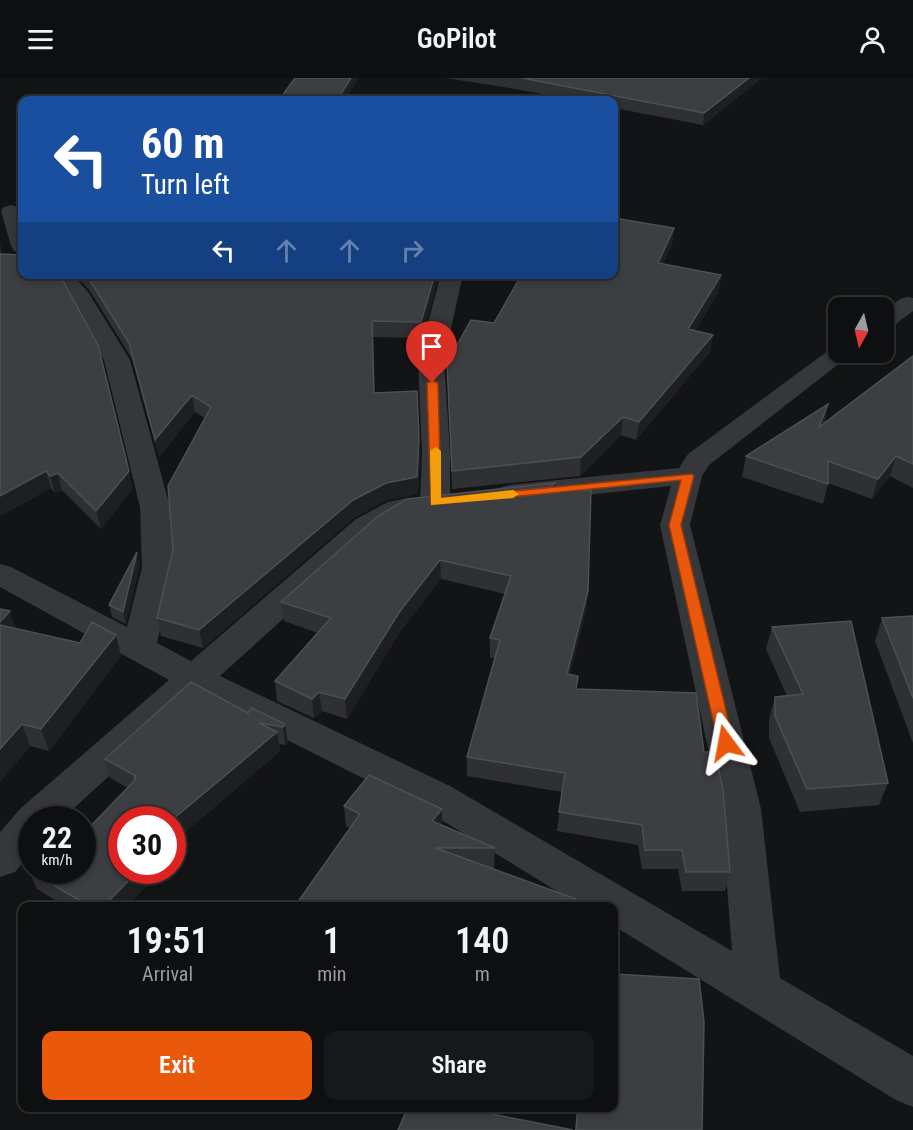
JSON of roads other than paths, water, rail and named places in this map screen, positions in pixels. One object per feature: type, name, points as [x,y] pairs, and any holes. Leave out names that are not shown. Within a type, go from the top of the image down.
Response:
[{"type":"street","points":[[11,211],[18,233]]},
{"type":"street","points":[[64,279],[77,292],[117,360],[155,507],[158,568],[139,648]]},
{"type":"street","points":[[451,279],[431,360],[436,453],[458,500]]},
{"type":"street","points":[[894,314],[908,304]]},
{"type":"street","points":[[758,990],[741,809],[675,525],[688,476],[698,460],[828,362]]},
{"type":"street","points":[[50,806],[367,526],[399,508],[688,476]]},
{"type":"street","points":[[0,574],[194,678],[436,797],[611,902]]},
{"type":"street","points":[[0,860],[18,840]]},
{"type":"street","points":[[618,906],[913,1083]]}]
